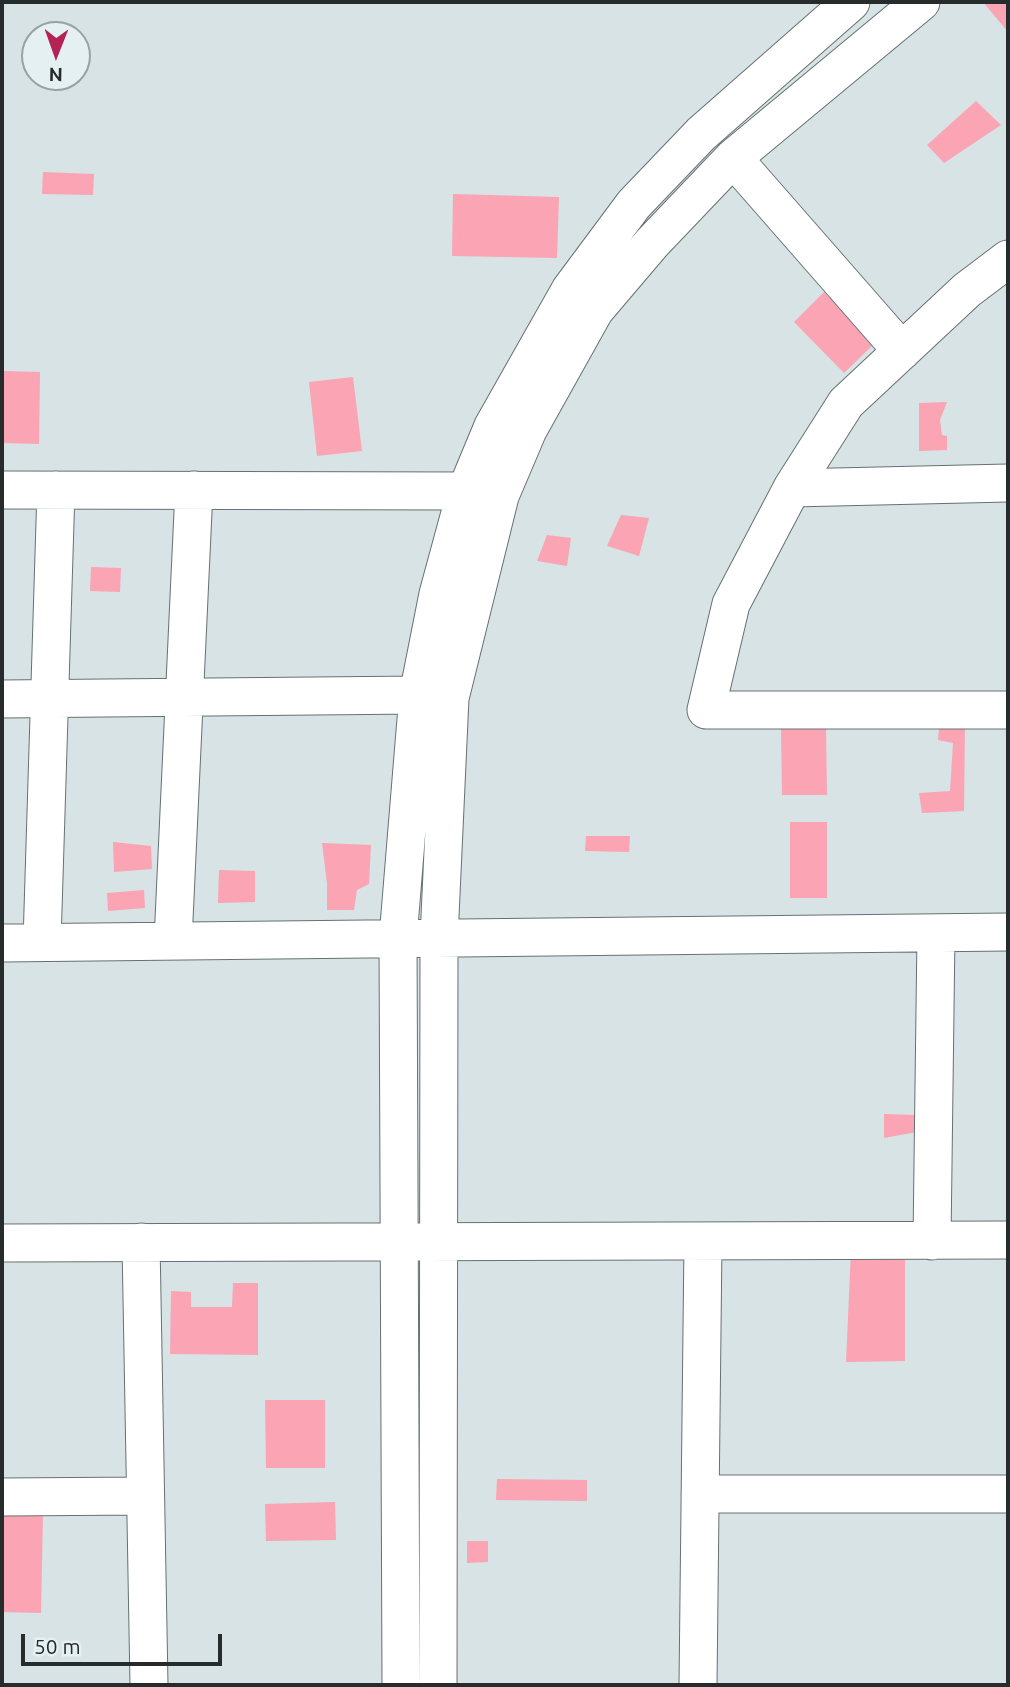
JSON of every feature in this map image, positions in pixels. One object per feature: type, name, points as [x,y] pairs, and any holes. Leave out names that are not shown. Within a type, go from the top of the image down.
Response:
[{"type":"street","points":[[438,1685],[439,938],[434,696],[438,594],[467,491],[493,426],[570,290],[634,204],[701,134],[851,2]]},
{"type":"street","points":[[401,1685],[398,939],[434,696],[500,496],[528,430],[595,310],[652,243],[733,158],[921,2]]},
{"type":"street","points":[[733,158],[902,351]]},
{"type":"street","points":[[1008,259],[967,290],[846,403],[792,488],[731,604],[706,710],[1008,710]]},
{"type":"street","points":[[967,290],[1008,290]]},
{"type":"street","points":[[792,488],[1008,483]]},
{"type":"street","points":[[2,490],[467,491]]},
{"type":"street","points":[[42,943],[56,490]]},
{"type":"street","points":[[173,941],[194,491]]},
{"type":"street","points":[[2,699],[434,696]]},
{"type":"street","points":[[2,943],[1008,932]]},
{"type":"street","points":[[932,1241],[936,933]]},
{"type":"street","points":[[2,1243],[1008,1240]]},
{"type":"street","points":[[698,1685],[703,1241]]},
{"type":"street","points":[[141,1242],[149,1685]]},
{"type":"street","points":[[700,1494],[1008,1494]]},
{"type":"street","points":[[2,1497],[145,1496]]},
{"type":"building","points":[[983,2],[1005,2],[1008,5],[1008,32]]},
{"type":"building","points":[[976,101],[1001,125],[944,163],[927,145]]},
{"type":"building","points":[[43,172],[94,174],[93,195],[42,194]]},
{"type":"building","points":[[453,194],[559,197],[557,258],[452,256]]},
{"type":"building","points":[[824,292],[874,344],[844,373],[794,322]]},
{"type":"building","points":[[4,371],[40,372],[39,444],[2,443]]},
{"type":"building","points":[[353,377],[362,451],[317,456],[309,382]]},
{"type":"building","points":[[947,402],[940,420],[942,435],[947,436],[947,450],[919,451],[919,403]]},
{"type":"building","points":[[621,515],[649,518],[639,556],[607,546]]},
{"type":"building","points":[[547,535],[571,538],[567,566],[537,561]]},
{"type":"building","points":[[91,567],[121,568],[120,592],[90,591]]},
{"type":"building","points":[[940,720],[965,723],[964,811],[922,813],[919,793],[950,791],[953,743],[938,740]]},
{"type":"building","points":[[826,728],[827,795],[782,795],[781,729]]},
{"type":"building","points":[[790,822],[827,822],[827,898],[790,898]]},
{"type":"building","points":[[586,836],[630,836],[629,852],[585,851]]},
{"type":"building","points":[[113,842],[151,846],[152,869],[114,872]]},
{"type":"building","points":[[322,843],[371,845],[369,884],[357,890],[354,910],[327,910]]},
{"type":"building","points":[[219,870],[255,871],[255,902],[218,903]]},
{"type":"building","points":[[144,890],[145,908],[108,911],[107,893]]},
{"type":"building","points":[[884,1114],[917,1115],[917,1132],[884,1138]]},
{"type":"building","points":[[851,1250],[905,1250],[905,1361],[846,1362]]},
{"type":"building","points":[[233,1283],[258,1283],[258,1355],[170,1354],[171,1291],[191,1292],[191,1307],[232,1307]]},
{"type":"building","points":[[265,1400],[325,1400],[325,1468],[266,1468]]},
{"type":"building","points":[[497,1479],[587,1480],[587,1501],[496,1500]]},
{"type":"building","points":[[335,1502],[336,1540],[266,1541],[265,1504]]},
{"type":"building","points":[[2,1513],[43,1514],[41,1613],[2,1612]]},
{"type":"building","points":[[467,1541],[488,1541],[488,1562],[467,1563]]}]
